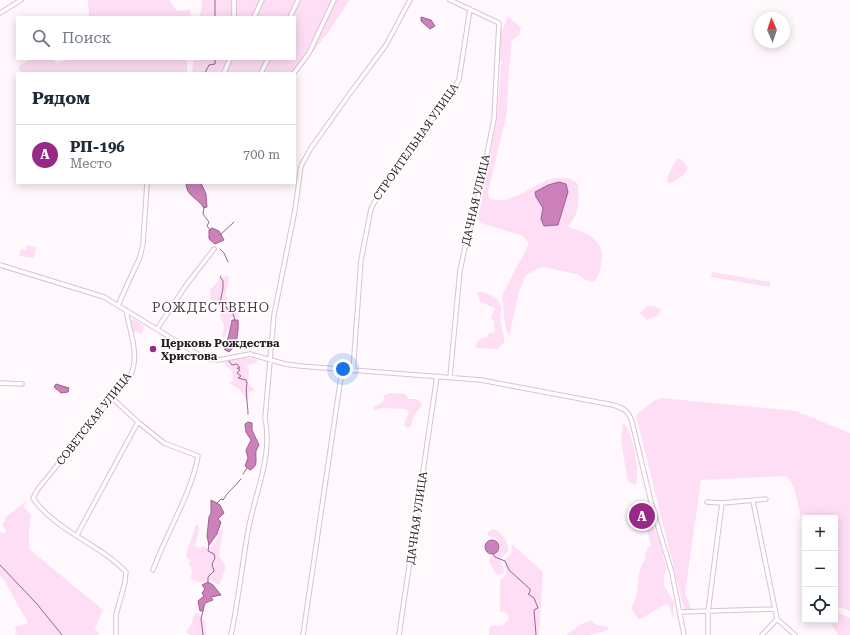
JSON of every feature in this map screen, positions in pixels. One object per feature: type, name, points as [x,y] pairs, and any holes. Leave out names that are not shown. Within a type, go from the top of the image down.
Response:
[{"type":"street","points":[[0,13],[21,0]]},
{"type":"street","points":[[234,0],[234,16]]},
{"type":"street","points":[[254,16],[262,0]]},
{"type":"street","points":[[290,16],[298,0]]},
{"type":"street","points":[[295,72],[309,53],[334,0]]},
{"type":"street","points":[[231,635],[249,525],[267,448],[268,431],[265,418],[274,315],[301,166],[311,148],[338,109],[386,45],[399,25],[410,0]]},
{"type":"street","points":[[450,0],[470,9]]},
{"type":"street","name":"ДАЧНАЯ УЛИЦА","points":[[450,377],[460,270],[468,234],[475,213],[494,119],[499,23],[470,9]]},
{"type":"street","name":"СТРОИТЕЛЬНАЯ УЛИЦА","points":[[353,371],[361,260],[371,209],[459,80],[470,9]]},
{"type":"street","points":[[225,72],[229,60]]},
{"type":"street","points":[[262,72],[268,60]]},
{"type":"street","points":[[118,305],[140,257],[143,244],[147,184]]},
{"type":"street","points":[[157,329],[187,284],[214,249]]},
{"type":"street","points":[[0,265],[90,292],[118,305],[204,358],[219,360],[250,354],[300,366],[489,381],[613,405],[627,412],[630,416],[653,510],[670,566],[684,635]]},
{"type":"street","name":"СОВЕТСКАЯ УЛИЦА","points":[[77,535],[43,509],[33,498],[43,483],[131,374],[134,364],[134,354],[126,310]]},
{"type":"street","points":[[303,635],[342,370]]},
{"type":"street","name":"ДАЧНАЯ УЛИЦА","points":[[399,635],[437,376]]},
{"type":"street","points":[[0,383],[22,384]]},
{"type":"street","points":[[112,398],[164,443],[198,456],[193,477],[163,542],[153,570]]},
{"type":"street","points":[[116,635],[116,615],[125,582],[126,572],[77,535],[138,422]]},
{"type":"street","points":[[707,502],[722,503],[766,499]]},
{"type":"street","points":[[753,501],[777,619],[795,635]]},
{"type":"street","points":[[708,635],[708,612],[722,503]]},
{"type":"street","points":[[680,612],[774,609]]},
{"type":"street","points":[[762,635],[777,619]]},
{"type":"shaded area","points":[[88,0],[170,0],[176,10],[186,11],[190,9],[191,16],[89,16]]},
{"type":"shaded area","points":[[202,0],[350,0],[329,31],[296,74],[296,72],[192,72],[194,60],[296,60],[296,16],[200,16]]},
{"type":"shaded area","points":[[506,15],[521,27],[519,35],[512,40],[507,112],[488,192],[489,198],[500,200],[512,198],[545,181],[556,178],[567,178],[578,184],[579,196],[577,211],[568,227],[589,235],[594,239],[601,249],[602,256],[600,272],[594,282],[586,280],[577,274],[542,267],[526,275],[519,291],[509,338],[505,325],[502,295],[529,244],[523,236],[481,223],[478,219],[497,119],[501,65],[503,63],[499,60],[500,35],[507,19]],"holes":[[[568,192],[563,205],[551,226],[544,226],[541,219],[543,208]]]},
{"type":"shaded area","points":[[421,17],[431,20],[435,26],[430,29],[421,21]]},
{"type":"shaded area","points":[[28,60],[54,60],[56,63],[65,60],[187,60],[187,72],[20,72],[19,66]]},
{"type":"shaded area","points":[[677,158],[682,160],[688,168],[684,175],[669,184],[667,182],[668,175]]},
{"type":"shaded area","points":[[559,182],[566,184],[568,192],[558,225],[544,226],[541,219],[543,208],[536,197],[535,192],[548,185]]},
{"type":"shaded area","points":[[186,184],[201,184],[206,194],[207,207],[204,208],[190,194]]},
{"type":"shaded area","points":[[212,228],[219,231],[224,240],[215,244],[209,239],[209,230]]},
{"type":"shaded area","points":[[26,245],[36,247],[34,258],[19,256],[21,249],[26,250]]},
{"type":"shaded area","points":[[712,272],[770,282],[770,287],[711,277]]},
{"type":"shaded area","points":[[228,276],[229,281],[225,295],[240,317],[230,318],[230,327],[224,337],[222,337],[224,325],[220,317],[221,309],[211,301],[210,290],[222,277]]},
{"type":"shaded area","points":[[477,292],[484,292],[497,298],[502,308],[500,318],[504,342],[498,349],[477,348],[475,345],[480,339],[495,332],[494,321],[491,318],[495,308],[480,302]]},
{"type":"shaded area","points":[[647,306],[654,306],[661,309],[659,315],[647,320],[640,313]]},
{"type":"shaded area","points":[[133,319],[144,326],[142,334],[132,331],[130,320]]},
{"type":"shaded area","points":[[232,320],[238,320],[238,329],[236,345],[229,352],[224,349],[228,340]]},
{"type":"shaded area","points":[[239,358],[252,358],[258,360],[256,363],[247,365],[249,371],[248,384],[254,389],[254,391],[248,392],[249,399],[247,400],[239,389],[229,383],[233,380],[232,371],[225,365],[226,362]]},
{"type":"shaded area","points":[[56,384],[69,388],[68,392],[61,393],[54,387]]},
{"type":"shaded area","points":[[391,393],[405,394],[409,399],[416,399],[422,403],[422,406],[413,418],[410,427],[406,428],[404,425],[409,412],[406,409],[382,408],[375,410],[373,407],[383,402],[384,395]]},
{"type":"shaded area","points":[[662,398],[796,411],[850,433],[850,611],[838,607],[838,515],[802,515],[802,522],[794,487],[787,476],[701,480],[685,593],[692,610],[684,609],[636,415],[655,400]]},
{"type":"shaded area","points":[[248,422],[252,423],[252,430],[259,445],[256,451],[256,464],[250,470],[245,466],[248,458],[246,450],[251,440],[246,432],[245,424]]},
{"type":"shaded area","points":[[623,423],[630,434],[635,453],[637,464],[637,481],[635,485],[628,481],[627,478],[621,440]]},
{"type":"shaded area","points":[[211,500],[220,505],[224,513],[218,519],[221,522],[217,534],[209,545],[207,536],[209,517],[211,513]]},
{"type":"shaded area","points":[[26,501],[24,507],[31,515],[29,549],[103,610],[95,628],[99,635],[14,635],[17,634],[15,627],[28,623],[4,580],[0,576],[0,532],[5,533],[6,531],[2,525],[7,516]]},
{"type":"shaded area","points":[[649,521],[652,523],[660,541],[666,568],[664,575],[664,586],[674,602],[673,617],[669,606],[666,604],[638,619],[631,608],[636,597],[641,566],[645,559],[647,549],[651,545],[646,526]]},
{"type":"shaded area","points":[[196,525],[198,525],[199,531],[195,546],[200,548],[205,546],[208,549],[211,548],[220,530],[223,530],[219,556],[224,564],[225,570],[220,584],[216,584],[211,580],[202,582],[194,581],[191,578],[192,571],[188,562],[191,560],[187,558],[186,554]]},
{"type":"shaded area","points":[[493,529],[504,537],[509,551],[501,559],[504,573],[499,575],[496,574],[489,562],[490,557],[501,549],[498,540],[488,536],[488,532]]},
{"type":"shaded area","points":[[492,540],[497,542],[499,547],[497,552],[492,554],[487,552],[485,547],[487,542]]},
{"type":"shaded area","points":[[512,544],[543,572],[539,635],[489,635],[489,629],[491,626],[502,626],[509,619],[507,613],[500,611],[500,580],[506,573],[504,560],[511,554]]},
{"type":"shaded area","points":[[208,582],[213,585],[221,595],[211,597],[213,600],[205,603],[203,611],[200,611],[198,601],[204,596],[202,593],[205,589],[202,585]]},
{"type":"shaded area","points":[[838,612],[850,618],[850,635],[838,635],[831,623],[838,623]]},
{"type":"shaded area","points":[[196,613],[200,614],[202,619],[205,620],[206,635],[190,635],[186,632],[192,623],[193,616]]},
{"type":"shaded area","points":[[591,620],[597,625],[608,627],[608,630],[590,635],[566,635],[580,625]]},
{"type":"waterway","points":[[215,0],[215,16]]},
{"type":"waterway","points":[[206,72],[209,65],[215,64],[215,60]]},
{"type":"waterway","points":[[204,207],[203,214],[209,222],[207,226],[210,230]]},
{"type":"waterway","points":[[220,235],[234,222]]},
{"type":"waterway","points":[[220,249],[224,253],[228,262]]},
{"type":"waterway","points":[[221,276],[223,288],[220,303],[222,306],[226,306],[227,309],[232,311],[235,320]]},
{"type":"waterway","points":[[229,361],[232,365],[237,364],[240,368],[237,368],[240,370],[237,373],[241,376],[238,378],[246,380],[248,414]]},
{"type":"waterway","points":[[243,474],[247,468]]},
{"type":"waterway","points":[[216,504],[221,499],[223,500],[241,479]]},
{"type":"waterway","points":[[208,583],[208,577],[214,571],[212,564],[215,558],[214,554],[208,551],[209,544]]},
{"type":"waterway","points":[[493,554],[495,557],[505,561],[509,570],[530,589],[528,594],[534,598],[538,608],[534,610],[536,635]]},
{"type":"waterway","points":[[0,565],[37,604],[62,635]]},
{"type":"waterway","points":[[203,611],[201,619],[203,635]]},
{"type":"place","name":"Церковь Рождества Христова","points":[[153,349]]},
{"type":"place","name":"РП-196","points":[[642,516]]},
{"type":"district","name":"РОЖДЕСТВЕНО","points":[[211,307]]}]
